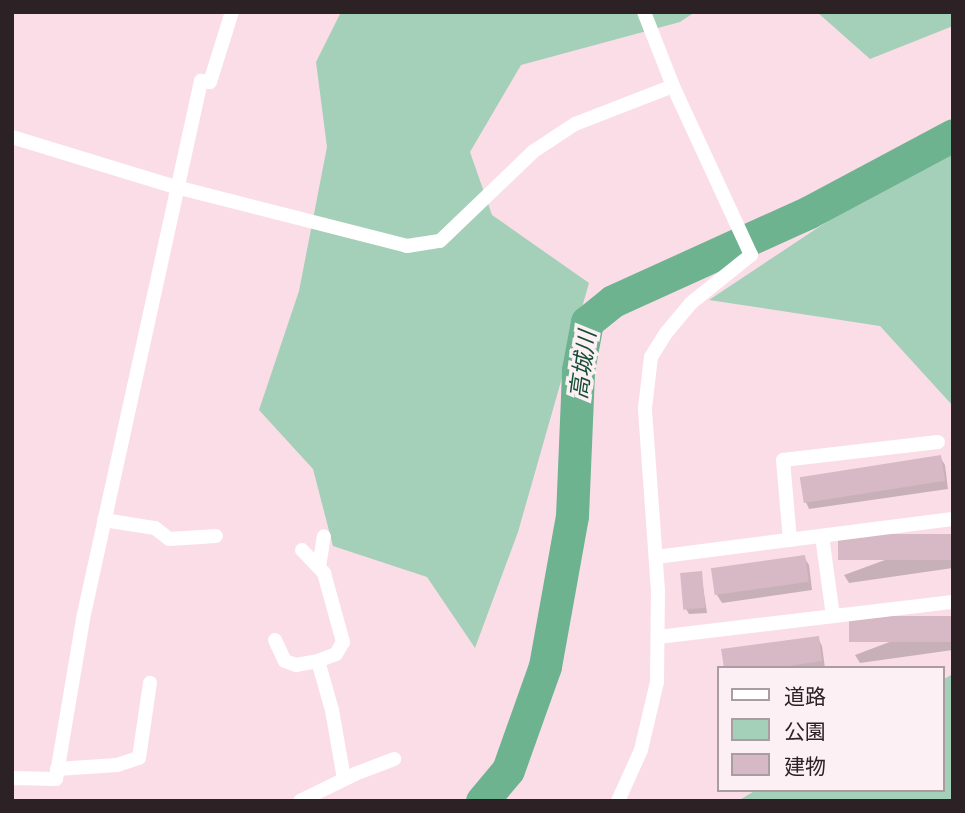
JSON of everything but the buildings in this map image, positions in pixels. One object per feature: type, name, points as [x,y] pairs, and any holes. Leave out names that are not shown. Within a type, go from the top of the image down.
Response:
[{"type":"street","points":[[12,778],[55,779],[84,614],[176,187],[201,81],[209,82],[232,12]]},
{"type":"street","points":[[618,801],[641,750],[657,682],[656,557],[645,408],[651,357],[666,333],[691,303],[751,255],[700,138],[673,86],[644,12]]},
{"type":"street","points":[[12,137],[176,187],[407,246],[440,241],[534,151],[575,124],[673,86]]},
{"type":"street","points":[[790,540],[783,460],[938,442]]},
{"type":"street","points":[[656,557],[953,519]]},
{"type":"street","points":[[104,520],[155,528],[169,539],[216,536]]},
{"type":"street","points":[[319,567],[324,536]]},
{"type":"street","points":[[822,536],[833,616]]},
{"type":"street","points":[[275,640],[285,661],[296,665],[336,654],[343,642],[324,573],[302,550]]},
{"type":"street","points":[[658,637],[953,602]]},
{"type":"street","points":[[318,661],[332,710],[344,779]]},
{"type":"street","points":[[57,769],[117,765],[139,758],[150,683]]},
{"type":"street","points":[[300,801],[344,779],[394,759]]},
{"type":"green space","points":[[341,12],[695,12],[680,22],[521,65],[470,152],[492,215],[589,283],[518,532],[475,648],[427,577],[333,546],[313,469],[259,410],[299,291],[327,147],[316,62]]},
{"type":"green space","points":[[817,12],[953,12],[953,26],[870,59]]},
{"type":"green space","points":[[953,154],[953,406],[880,326],[709,300],[840,213]]},
{"type":"green space","points":[[953,674],[953,801],[738,801],[753,792],[944,792],[944,679]]},
{"type":"waterway","name":"高城川","points":[[482,801],[508,770],[545,666],[572,516],[578,370],[587,322],[613,301],[809,212],[953,135]]}]
